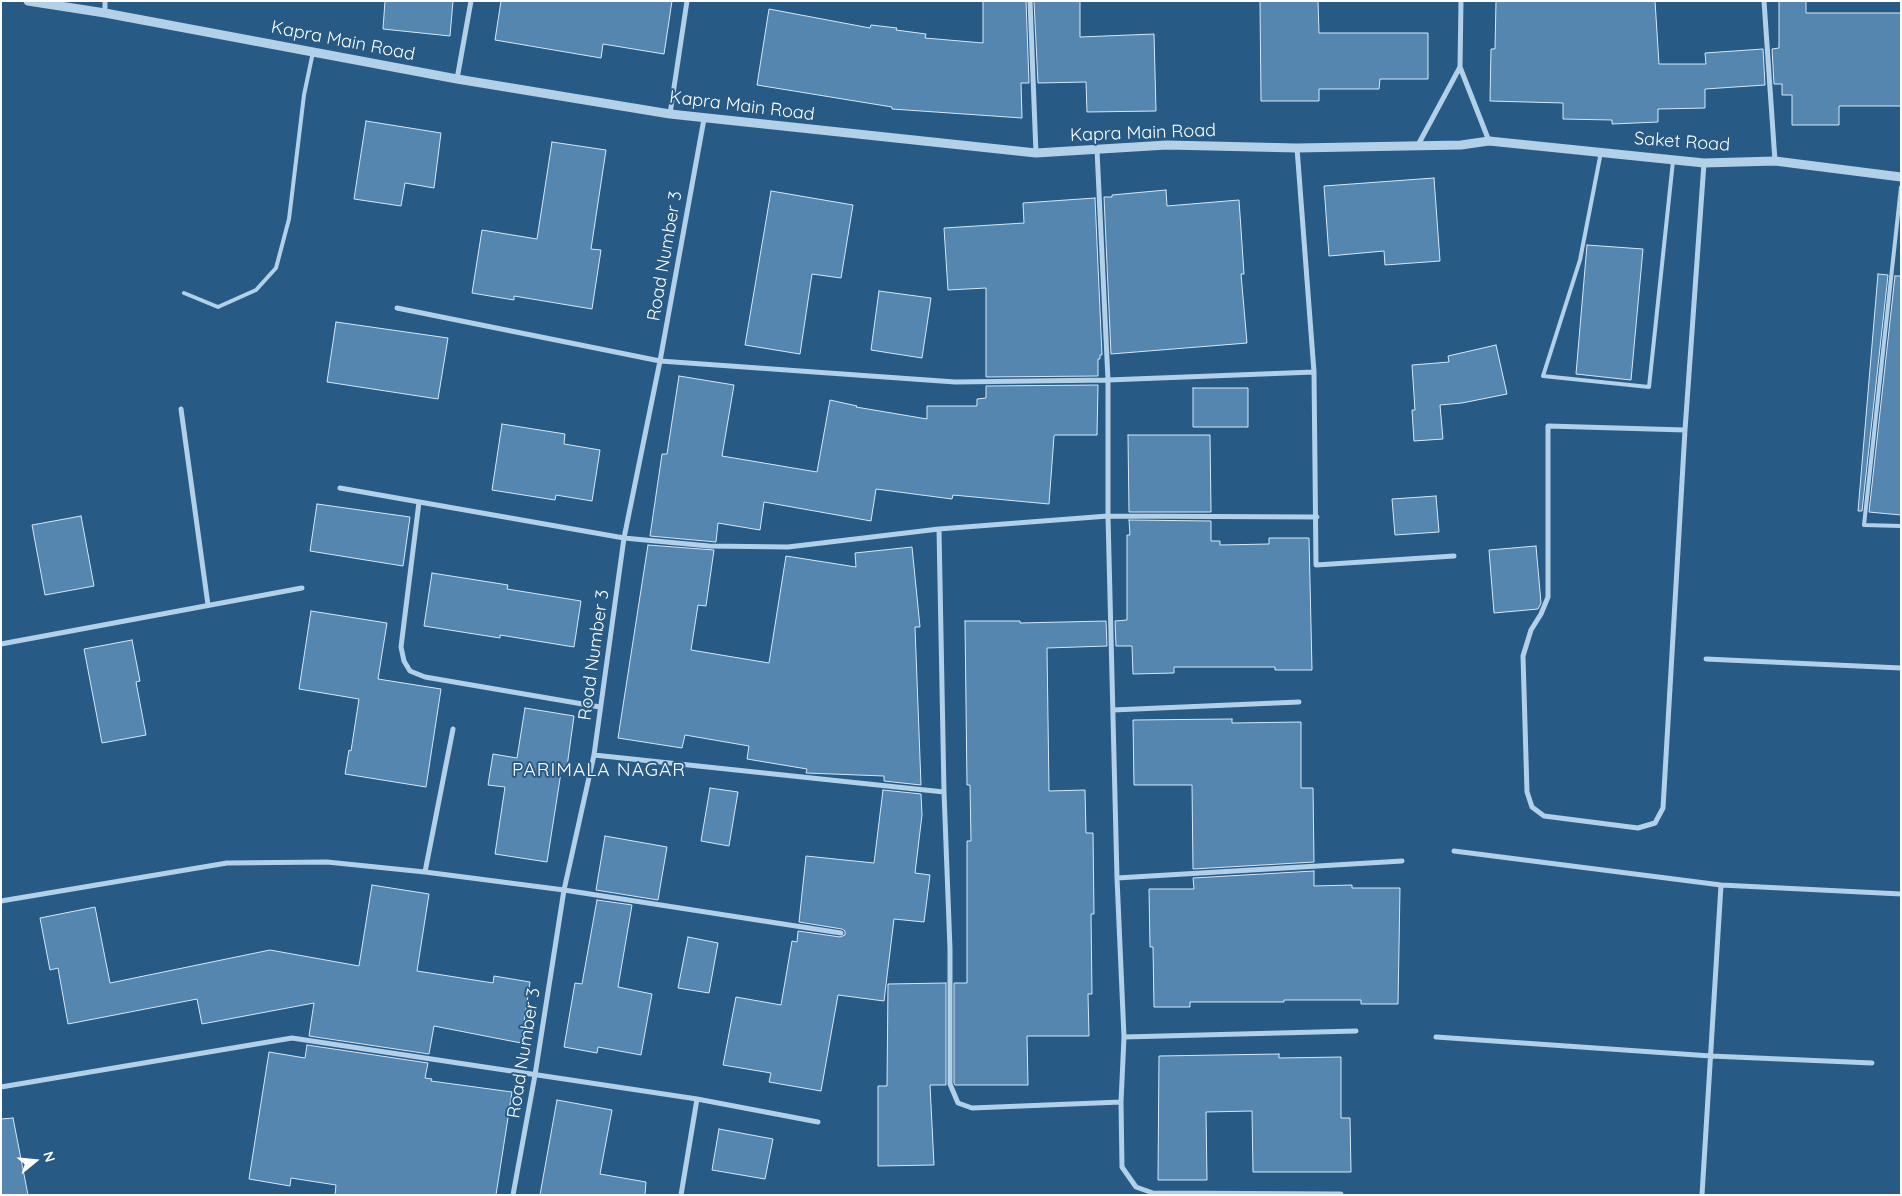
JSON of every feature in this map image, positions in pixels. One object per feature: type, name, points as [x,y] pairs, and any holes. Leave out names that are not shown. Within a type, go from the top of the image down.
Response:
[{"type":"street","name":"Kapra Main Road","points":[[28,1],[104,13],[458,79],[670,114],[1036,153],[1167,145],[1297,148],[1461,146]]},
{"type":"street","points":[[104,13],[105,1]]},
{"type":"street","points":[[458,79],[471,1]]},
{"type":"street","points":[[670,114],[687,1]]},
{"type":"street","points":[[1030,1],[1036,153]]},
{"type":"street","points":[[1462,1],[1460,67],[1489,141]]},
{"type":"street","points":[[1764,1],[1775,161]]},
{"type":"street","points":[[1418,146],[1460,67]]},
{"type":"street","name":"Road Number 3","points":[[513,1195],[535,1075],[564,890],[594,755],[624,538],[660,361],[704,119]]},
{"type":"street","name":"Saket Road","points":[[1461,146],[1489,141],[1704,163],[1775,161],[1901,177]]},
{"type":"street","points":[[1297,148],[1314,372],[1316,565],[1454,556]]},
{"type":"street","points":[[1097,150],[1108,380],[1108,516],[1117,878],[1124,1037],[1121,1102],[1122,1167],[1136,1187],[1153,1194],[1341,1194]]},
{"type":"street","points":[[1685,430],[1548,426],[1548,597],[1541,614],[1531,630],[1524,656],[1527,792],[1532,807],[1544,816],[1638,828],[1655,823],[1663,808],[1685,430],[1704,163]]},
{"type":"street","points":[[397,308],[660,361],[955,382],[1108,380],[1314,372]]},
{"type":"street","points":[[181,409],[208,605]]},
{"type":"street","points":[[340,488],[624,538],[709,546],[788,547],[939,529],[1108,516],[1317,517]]},
{"type":"street","points":[[419,502],[401,647],[404,661],[410,671],[425,677],[600,707]]},
{"type":"street","points":[[939,529],[944,792],[950,949],[950,1084],[958,1103],[972,1108],[1121,1102]]},
{"type":"street","points":[[1,644],[302,588]]},
{"type":"street","points":[[1706,659],[1901,668]]},
{"type":"street","points":[[1113,710],[1299,702]]},
{"type":"street","points":[[425,872],[453,729]]},
{"type":"street","points":[[594,755],[944,792]]},
{"type":"street","points":[[1454,851],[1722,886],[1901,894]]},
{"type":"street","points":[[1117,878],[1402,861]]},
{"type":"street","points":[[1,901],[227,863],[327,862],[425,872],[564,890],[841,933]]},
{"type":"street","points":[[1702,1195],[1722,886]]},
{"type":"street","points":[[1124,1037],[1356,1031]]},
{"type":"street","points":[[1436,1037],[1711,1056],[1872,1063]]},
{"type":"street","points":[[1,1087],[292,1038],[697,1099],[818,1122]]},
{"type":"street","points":[[681,1195],[697,1099]]},
{"type":"lane","points":[[184,293],[218,307],[256,290],[276,268],[289,219],[304,95],[312,52]]},
{"type":"lane","points":[[1601,152],[1580,260],[1543,376],[1649,387],[1674,159]]},
{"type":"lane","points":[[1901,187],[1864,525],[1901,526]]},
{"type":"building","points":[[385,1],[453,1],[450,36],[383,29]]},
{"type":"building","points":[[501,1],[672,1],[664,54],[603,44],[601,58],[495,40]]},
{"type":"building","points":[[983,1],[1026,1],[1029,83],[1021,83],[1022,118],[892,109],[892,107],[757,85],[769,9],[870,28],[871,25],[897,28],[896,30],[926,34],[925,38],[983,43]]},
{"type":"building","points":[[1034,1],[1080,1],[1080,37],[1154,34],[1156,111],[1087,112],[1086,82],[1038,83]]},
{"type":"building","points":[[1260,1],[1318,1],[1319,33],[1428,33],[1428,79],[1380,79],[1379,89],[1319,89],[1319,101],[1261,101]]},
{"type":"building","points":[[1496,1],[1655,1],[1659,64],[1706,64],[1705,53],[1763,49],[1765,85],[1705,89],[1705,108],[1658,109],[1658,122],[1612,124],[1612,120],[1563,119],[1563,103],[1490,101],[1491,49],[1495,49]]},
{"type":"building","points":[[1779,1],[1806,1],[1806,13],[1901,13],[1901,106],[1839,106],[1839,125],[1792,125],[1792,95],[1782,95],[1782,84],[1774,84],[1772,49],[1779,48]]},
{"type":"building","points":[[366,121],[441,133],[434,188],[405,183],[401,206],[354,199]]},
{"type":"building","points":[[552,142],[606,150],[591,249],[601,250],[592,309],[514,296],[514,300],[472,293],[482,230],[537,239]]},
{"type":"building","points":[[1434,178],[1440,261],[1385,265],[1384,251],[1329,256],[1324,186]]},
{"type":"building","points":[[1166,190],[1167,206],[1239,200],[1244,274],[1241,274],[1247,343],[1111,354],[1104,197]]},
{"type":"building","points":[[771,191],[853,205],[841,278],[812,274],[800,354],[745,345]]},
{"type":"building","points":[[1095,198],[1102,355],[1098,359],[1098,376],[986,377],[986,288],[948,290],[944,228],[1024,223],[1023,203]]},
{"type":"building","points":[[1587,245],[1643,249],[1631,380],[1576,374]]},
{"type":"building","points":[[1878,274],[1888,275],[1862,511],[1858,511]]},
{"type":"building","points":[[1895,276],[1901,276],[1901,515],[1869,512]]},
{"type":"building","points":[[879,291],[931,298],[922,358],[871,350]]},
{"type":"building","points":[[336,322],[448,338],[438,399],[327,382]]},
{"type":"building","points":[[1496,345],[1507,394],[1462,403],[1440,405],[1443,439],[1414,441],[1412,410],[1415,410],[1412,365],[1449,362],[1448,356]]},
{"type":"building","points":[[679,376],[734,385],[722,456],[817,472],[830,400],[856,407],[927,419],[927,406],[977,406],[977,399],[986,398],[986,386],[1098,385],[1097,435],[1054,436],[1049,504],[953,495],[952,499],[876,489],[871,521],[764,502],[760,530],[718,523],[716,542],[650,536],[662,454],[667,454]]},
{"type":"building","points":[[1193,388],[1248,388],[1248,427],[1193,427]]},
{"type":"building","points":[[502,424],[565,434],[564,444],[600,450],[592,501],[556,495],[555,500],[492,490]]},
{"type":"building","points":[[1128,435],[1210,435],[1211,512],[1129,512]]},
{"type":"building","points":[[1436,496],[1439,532],[1395,535],[1392,499]]},
{"type":"building","points":[[317,504],[410,517],[403,566],[310,551]]},
{"type":"building","points":[[81,516],[94,586],[45,595],[32,525]]},
{"type":"building","points":[[1129,520],[1211,521],[1211,541],[1220,541],[1220,545],[1269,544],[1269,538],[1309,538],[1312,670],[1275,670],[1275,667],[1174,667],[1174,673],[1133,674],[1132,646],[1116,646],[1115,621],[1127,620],[1127,535],[1130,535]]},
{"type":"building","points":[[648,545],[714,550],[706,606],[698,605],[691,650],[769,663],[786,556],[856,567],[855,553],[912,547],[920,627],[915,627],[921,785],[884,781],[884,776],[806,773],[807,769],[747,759],[749,746],[685,735],[682,748],[618,738]]},
{"type":"building","points":[[1536,546],[1541,603],[1538,609],[1494,613],[1489,550]]},
{"type":"building","points":[[432,573],[508,585],[507,589],[581,601],[574,647],[500,635],[500,638],[424,626]]},
{"type":"building","points":[[311,611],[387,623],[378,679],[441,689],[426,787],[345,774],[349,750],[351,751],[359,699],[299,689]]},
{"type":"building","points":[[965,621],[1020,621],[1020,623],[1106,621],[1107,646],[1047,648],[1049,791],[1085,790],[1086,833],[1093,833],[1094,914],[1091,914],[1092,994],[1088,994],[1089,1036],[1027,1036],[1028,1085],[955,1085],[954,1083],[954,983],[967,983],[967,841],[971,841],[970,785],[967,785]]},
{"type":"building","points":[[132,640],[140,681],[136,682],[146,735],[102,743],[84,649]]},
{"type":"building","points":[[525,708],[574,716],[567,767],[562,766],[547,862],[495,854],[505,787],[488,785],[493,754],[517,758]]},
{"type":"building","points":[[1232,719],[1232,723],[1301,722],[1301,788],[1313,788],[1314,862],[1193,869],[1192,785],[1134,785],[1133,720]]},
{"type":"building","points":[[710,788],[738,792],[729,846],[701,841]]},
{"type":"building","points":[[883,790],[921,794],[922,815],[915,873],[930,875],[924,922],[894,919],[884,1001],[838,995],[821,1091],[769,1082],[771,1073],[723,1065],[736,997],[781,1005],[792,941],[797,942],[798,931],[840,937],[845,935],[845,931],[842,929],[799,922],[806,856],[874,863]]},
{"type":"building","points":[[605,836],[667,847],[658,900],[596,890]]},
{"type":"building","points":[[1314,871],[1314,886],[1352,885],[1352,888],[1400,888],[1398,1004],[1361,1004],[1361,1000],[1284,1000],[1284,1002],[1190,1002],[1190,1007],[1154,1007],[1153,947],[1150,947],[1149,889],[1194,889],[1193,878]]},
{"type":"building","points":[[372,885],[429,894],[417,971],[493,983],[494,976],[530,982],[521,1043],[434,1026],[429,1054],[309,1036],[314,1003],[202,1024],[197,999],[68,1024],[58,968],[50,970],[40,918],[95,907],[110,983],[270,950],[359,966]]},
{"type":"building","points":[[597,900],[632,905],[618,987],[652,994],[641,1055],[598,1047],[597,1053],[564,1047],[575,983],[582,984]]},
{"type":"building","points":[[688,937],[718,943],[709,993],[678,988]]},
{"type":"building","points":[[946,983],[946,1085],[930,1085],[934,1165],[878,1166],[878,1086],[887,1086],[888,984]]},
{"type":"building","points":[[307,1045],[428,1063],[425,1078],[432,1079],[431,1081],[512,1092],[496,1195],[335,1195],[336,1185],[291,1178],[290,1186],[249,1179],[269,1052],[305,1058]]},
{"type":"building","points":[[1279,1054],[1279,1058],[1341,1057],[1341,1118],[1350,1118],[1351,1172],[1253,1172],[1252,1111],[1206,1112],[1207,1180],[1158,1180],[1159,1056]]},
{"type":"building","points":[[557,1100],[612,1110],[600,1174],[646,1182],[645,1195],[540,1195]]},
{"type":"building","points":[[13,1118],[28,1195],[1,1195],[1,1119]]},
{"type":"building","points":[[719,1129],[773,1139],[765,1179],[712,1170]]},
{"type":"district","name":"PARIMALA NAGAR","points":[[599,770]]}]
